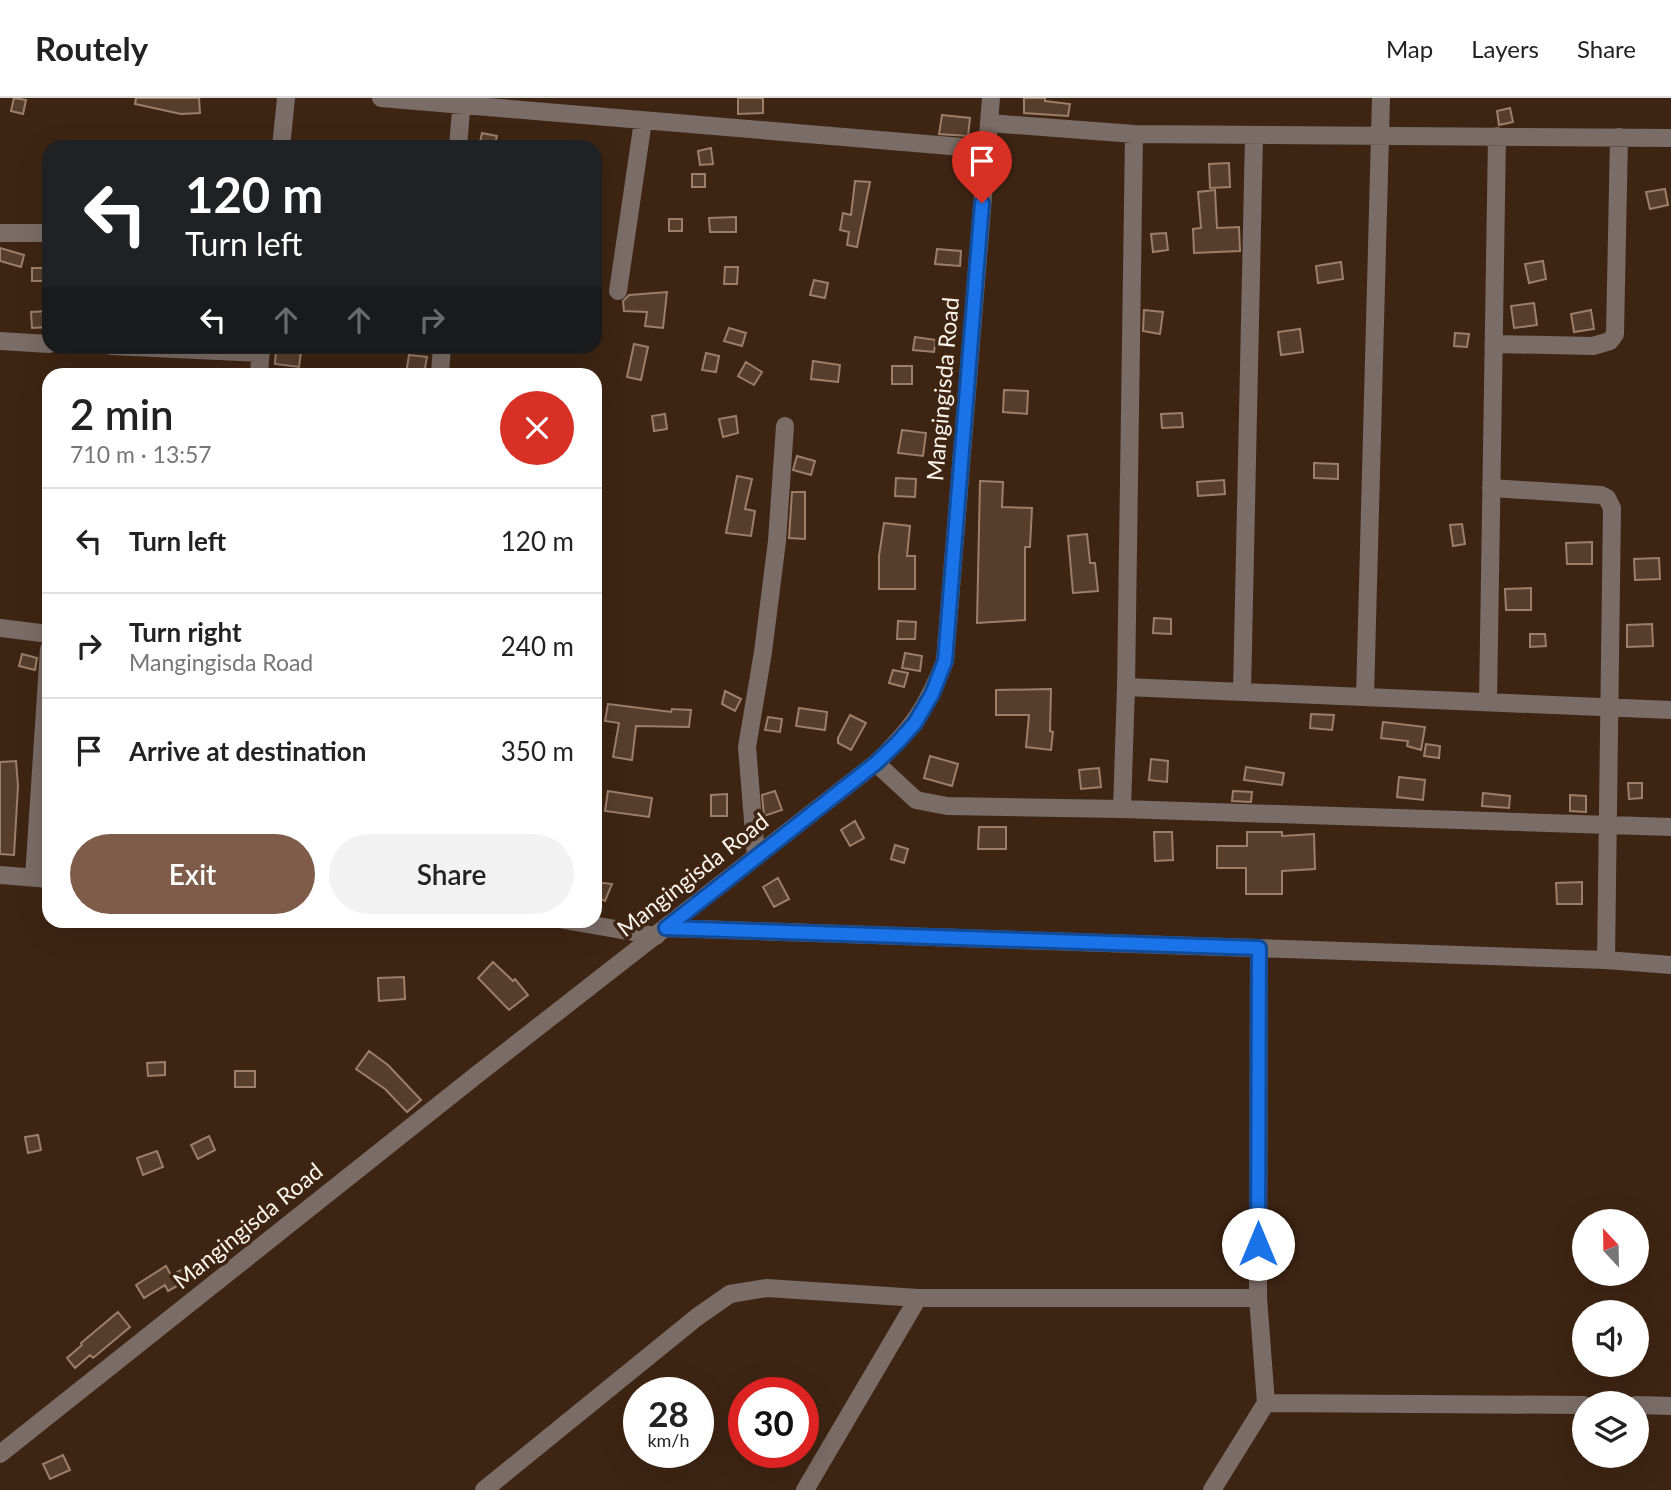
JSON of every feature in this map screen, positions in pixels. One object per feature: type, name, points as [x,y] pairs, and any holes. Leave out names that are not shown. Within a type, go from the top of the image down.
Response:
[{"type":"street","points":[[282,140],[286,98]]},
{"type":"street","points":[[381,98],[462,102],[643,121],[986,149]]},
{"type":"street","name":"Mangingisda Road","points":[[0,1454],[876,763],[915,723],[932,694],[945,661],[991,98]]},
{"type":"street","points":[[1364,697],[1381,98]]},
{"type":"street","points":[[459,140],[462,102]]},
{"type":"street","points":[[618,290],[643,121]]},
{"type":"street","points":[[989,123],[1134,134],[1671,138]]},
{"type":"street","points":[[1122,809],[1134,134]]},
{"type":"street","points":[[1242,692],[1254,135]]},
{"type":"street","points":[[1488,702],[1497,136]]},
{"type":"street","points":[[1494,344],[1593,346],[1610,341],[1615,334],[1619,137]]},
{"type":"street","points":[[0,233],[42,233]]},
{"type":"street","points":[[0,341],[42,344]]},
{"type":"street","points":[[756,857],[747,747],[763,652],[777,541],[785,426]]},
{"type":"street","points":[[1491,488],[1601,495],[1610,502],[1614,514],[1606,825],[1606,960]]},
{"type":"street","points":[[0,628],[42,633]]},
{"type":"street","points":[[1126,687],[1671,710]]},
{"type":"street","points":[[876,763],[916,800],[947,806],[1671,827]]},
{"type":"street","points":[[0,875],[41,878],[42,849]]},
{"type":"street","points":[[602,925],[661,932],[1259,948],[1606,960],[1671,965]]},
{"type":"street","points":[[1212,1490],[1266,1403],[1258,1298],[1259,948]]},
{"type":"street","points":[[484,1490],[696,1317],[730,1294],[785,1287],[918,1298],[1258,1298]]},
{"type":"street","points":[[805,1490],[918,1298]]},
{"type":"street","points":[[1266,1403],[1572,1405]]},
{"type":"street","points":[[1649,1405],[1671,1406]]},
{"type":"building","points":[[14,98],[26,100],[23,114],[11,111]]},
{"type":"building","points":[[136,98],[199,98],[200,113],[181,114],[135,104]]},
{"type":"building","points":[[738,98],[763,98],[763,113],[738,114]]},
{"type":"building","points":[[1024,98],[1045,98],[1045,101],[1070,104],[1068,116],[1024,113]]},
{"type":"building","points":[[1510,108],[1513,122],[1499,125],[1497,111]]},
{"type":"building","points":[[942,115],[970,118],[968,136],[939,134]]},
{"type":"building","points":[[482,133],[497,136],[496,140],[480,140]]},
{"type":"building","points":[[711,148],[713,164],[700,165],[698,151]]},
{"type":"building","points":[[1229,163],[1230,187],[1210,188],[1209,164]]},
{"type":"building","points":[[692,174],[705,174],[705,187],[692,187]]},
{"type":"building","points":[[855,181],[870,182],[857,247],[847,245],[849,232],[840,230],[843,213],[851,215]]},
{"type":"building","points":[[1665,189],[1668,205],[1650,209],[1646,192]]},
{"type":"building","points":[[1215,190],[1217,228],[1239,227],[1240,251],[1194,253],[1193,229],[1201,228],[1198,192]]},
{"type":"building","points":[[736,217],[736,232],[710,232],[709,218]]},
{"type":"building","points":[[669,219],[682,219],[682,231],[669,231]]},
{"type":"building","points":[[1166,233],[1168,250],[1153,252],[1151,234]]},
{"type":"building","points":[[0,248],[24,255],[21,267],[0,261]]},
{"type":"building","points":[[937,249],[961,251],[960,266],[935,264]]},
{"type":"building","points":[[1543,261],[1546,279],[1529,283],[1525,264]]},
{"type":"building","points":[[1341,262],[1343,279],[1318,283],[1316,266]]},
{"type":"building","points":[[725,267],[738,267],[737,284],[724,284]]},
{"type":"building","points":[[32,268],[42,268],[42,281],[32,281]]},
{"type":"building","points":[[814,280],[828,283],[825,298],[810,295]]},
{"type":"building","points":[[667,292],[663,328],[645,326],[647,312],[624,311],[623,301],[629,295]]},
{"type":"building","points":[[1534,303],[1537,325],[1514,328],[1511,306]]},
{"type":"building","points":[[1144,310],[1163,312],[1160,334],[1143,331]]},
{"type":"building","points":[[1591,310],[1594,329],[1574,332],[1571,314]]},
{"type":"building","points":[[42,311],[42,327],[32,328],[31,312]]},
{"type":"building","points":[[729,328],[746,333],[742,346],[724,341]]},
{"type":"building","points":[[1300,329],[1303,352],[1281,355],[1278,332]]},
{"type":"building","points":[[1455,333],[1469,334],[1467,347],[1454,346]]},
{"type":"building","points":[[915,337],[936,340],[934,352],[913,350]]},
{"type":"building","points":[[634,344],[648,347],[641,380],[627,377]]},
{"type":"building","points":[[706,353],[719,356],[716,372],[702,370]]},
{"type":"building","points":[[276,354],[301,354],[299,367],[275,364]]},
{"type":"building","points":[[409,355],[427,357],[425,368],[407,368]]},
{"type":"building","points":[[813,361],[840,365],[838,382],[811,379]]},
{"type":"building","points":[[746,362],[762,372],[754,385],[738,376]]},
{"type":"building","points":[[892,366],[912,366],[912,384],[892,384]]},
{"type":"building","points":[[1004,390],[1028,391],[1027,414],[1003,412]]},
{"type":"building","points":[[1182,413],[1183,427],[1162,428],[1161,414]]},
{"type":"building","points":[[665,414],[667,429],[654,431],[652,416]]},
{"type":"building","points":[[736,416],[738,433],[723,437],[719,419]]},
{"type":"building","points":[[902,430],[926,433],[923,456],[898,453]]},
{"type":"building","points":[[797,456],[815,461],[811,475],[793,470]]},
{"type":"building","points":[[1314,463],[1338,464],[1338,479],[1314,478]]},
{"type":"building","points":[[737,476],[752,479],[745,509],[755,511],[751,536],[726,533]]},
{"type":"building","points":[[896,478],[916,479],[915,497],[895,496]]},
{"type":"building","points":[[1224,480],[1225,494],[1198,496],[1197,482]]},
{"type":"building","points":[[980,481],[1003,482],[1002,507],[1032,508],[1030,547],[1025,547],[1025,620],[977,623]]},
{"type":"building","points":[[792,492],[805,492],[805,539],[789,538]]},
{"type":"building","points":[[884,523],[910,526],[907,556],[915,556],[915,589],[879,589],[879,556]]},
{"type":"building","points":[[1462,524],[1465,544],[1453,546],[1450,525]]},
{"type":"building","points":[[1087,534],[1090,563],[1095,563],[1098,591],[1073,593],[1068,536]]},
{"type":"building","points":[[1592,542],[1592,564],[1567,564],[1566,543]]},
{"type":"building","points":[[1659,558],[1660,579],[1635,580],[1634,559]]},
{"type":"building","points":[[1531,588],[1531,610],[1506,610],[1505,589]]},
{"type":"building","points":[[1154,618],[1171,619],[1171,634],[1153,633]]},
{"type":"building","points":[[898,621],[916,622],[915,639],[897,639]]},
{"type":"building","points":[[1652,624],[1653,646],[1627,647],[1627,625]]},
{"type":"building","points":[[1530,634],[1545,634],[1546,646],[1530,647]]},
{"type":"building","points":[[905,653],[922,656],[920,671],[902,668]]},
{"type":"building","points":[[22,654],[37,658],[35,670],[19,666]]},
{"type":"building","points":[[893,670],[908,673],[904,687],[889,683]]},
{"type":"building","points":[[1051,689],[1051,750],[1026,747],[1029,715],[996,715],[996,690]]},
{"type":"building","points":[[725,691],[741,699],[735,711],[722,704]]},
{"type":"building","points":[[608,704],[671,712],[672,709],[691,710],[689,727],[636,726],[632,760],[613,757],[619,723],[605,721]]},
{"type":"building","points":[[799,708],[827,712],[825,730],[796,726]]},
{"type":"building","points":[[1311,714],[1334,715],[1332,730],[1310,728]]},
{"type":"building","points":[[850,715],[866,723],[851,750],[838,743]]},
{"type":"building","points":[[768,717],[782,719],[780,732],[765,730]]},
{"type":"building","points":[[1383,722],[1425,727],[1421,750],[1407,746],[1408,741],[1381,738]]},
{"type":"building","points":[[1426,744],[1440,746],[1439,758],[1424,756]]},
{"type":"building","points":[[930,756],[958,764],[952,786],[924,778]]},
{"type":"building","points":[[1151,759],[1168,761],[1167,782],[1149,780]]},
{"type":"building","points":[[16,761],[18,786],[14,855],[0,854],[0,762]]},
{"type":"building","points":[[1246,767],[1284,773],[1282,785],[1244,780]]},
{"type":"building","points":[[1099,768],[1101,787],[1081,789],[1079,770]]},
{"type":"building","points":[[1399,777],[1425,780],[1423,800],[1397,797]]},
{"type":"building","points":[[1628,783],[1642,783],[1642,798],[1629,799]]},
{"type":"building","points":[[608,791],[652,798],[649,817],[605,811]]},
{"type":"building","points":[[775,791],[782,810],[764,816],[762,795]]},
{"type":"building","points":[[1233,791],[1252,792],[1251,802],[1232,801]]},
{"type":"building","points":[[1483,793],[1510,796],[1509,808],[1482,806]]},
{"type":"building","points":[[727,794],[727,816],[711,816],[711,795]]},
{"type":"building","points":[[1570,795],[1586,796],[1586,812],[1570,811]]},
{"type":"building","points":[[855,821],[864,838],[850,846],[841,830]]},
{"type":"building","points":[[979,827],[1006,827],[1006,849],[978,849]]},
{"type":"building","points":[[1154,832],[1172,832],[1173,860],[1155,861]]},
{"type":"building","points":[[1247,832],[1282,832],[1282,836],[1314,834],[1315,869],[1282,871],[1282,894],[1246,894],[1246,868],[1217,868],[1217,846],[1247,846]]},
{"type":"building","points":[[895,845],[908,849],[904,863],[891,859]]},
{"type":"building","points":[[778,878],[789,899],[774,907],[763,887]]},
{"type":"building","points":[[1582,882],[1582,904],[1557,904],[1556,883]]},
{"type":"building","points":[[602,883],[612,884],[605,901],[602,900]]},
{"type":"building","points":[[493,962],[513,981],[515,979],[528,995],[509,1010],[478,978]]},
{"type":"building","points":[[404,977],[405,999],[379,1001],[378,978]]},
{"type":"building","points":[[369,1051],[388,1065],[421,1100],[407,1112],[385,1089],[356,1069]]},
{"type":"building","points":[[165,1062],[165,1075],[148,1076],[147,1063]]},
{"type":"building","points":[[235,1071],[255,1071],[255,1087],[235,1087]]},
{"type":"building","points":[[38,1135],[41,1150],[28,1153],[25,1137]]},
{"type":"building","points":[[209,1136],[215,1150],[198,1159],[191,1145]]},
{"type":"building","points":[[157,1151],[163,1167],[143,1175],[137,1158]]},
{"type":"building","points":[[166,1266],[171,1275],[183,1269],[188,1280],[168,1291],[165,1285],[144,1298],[136,1285]]},
{"type":"building","points":[[118,1312],[130,1327],[93,1358],[90,1355],[75,1368],[67,1358]]},
{"type":"building","points":[[63,1455],[70,1470],[50,1479],[43,1464]]},
{"type":"route","points":[[982,203],[945,661],[932,694],[915,723],[876,763],[666,928],[1259,948],[1258,1244]]}]
